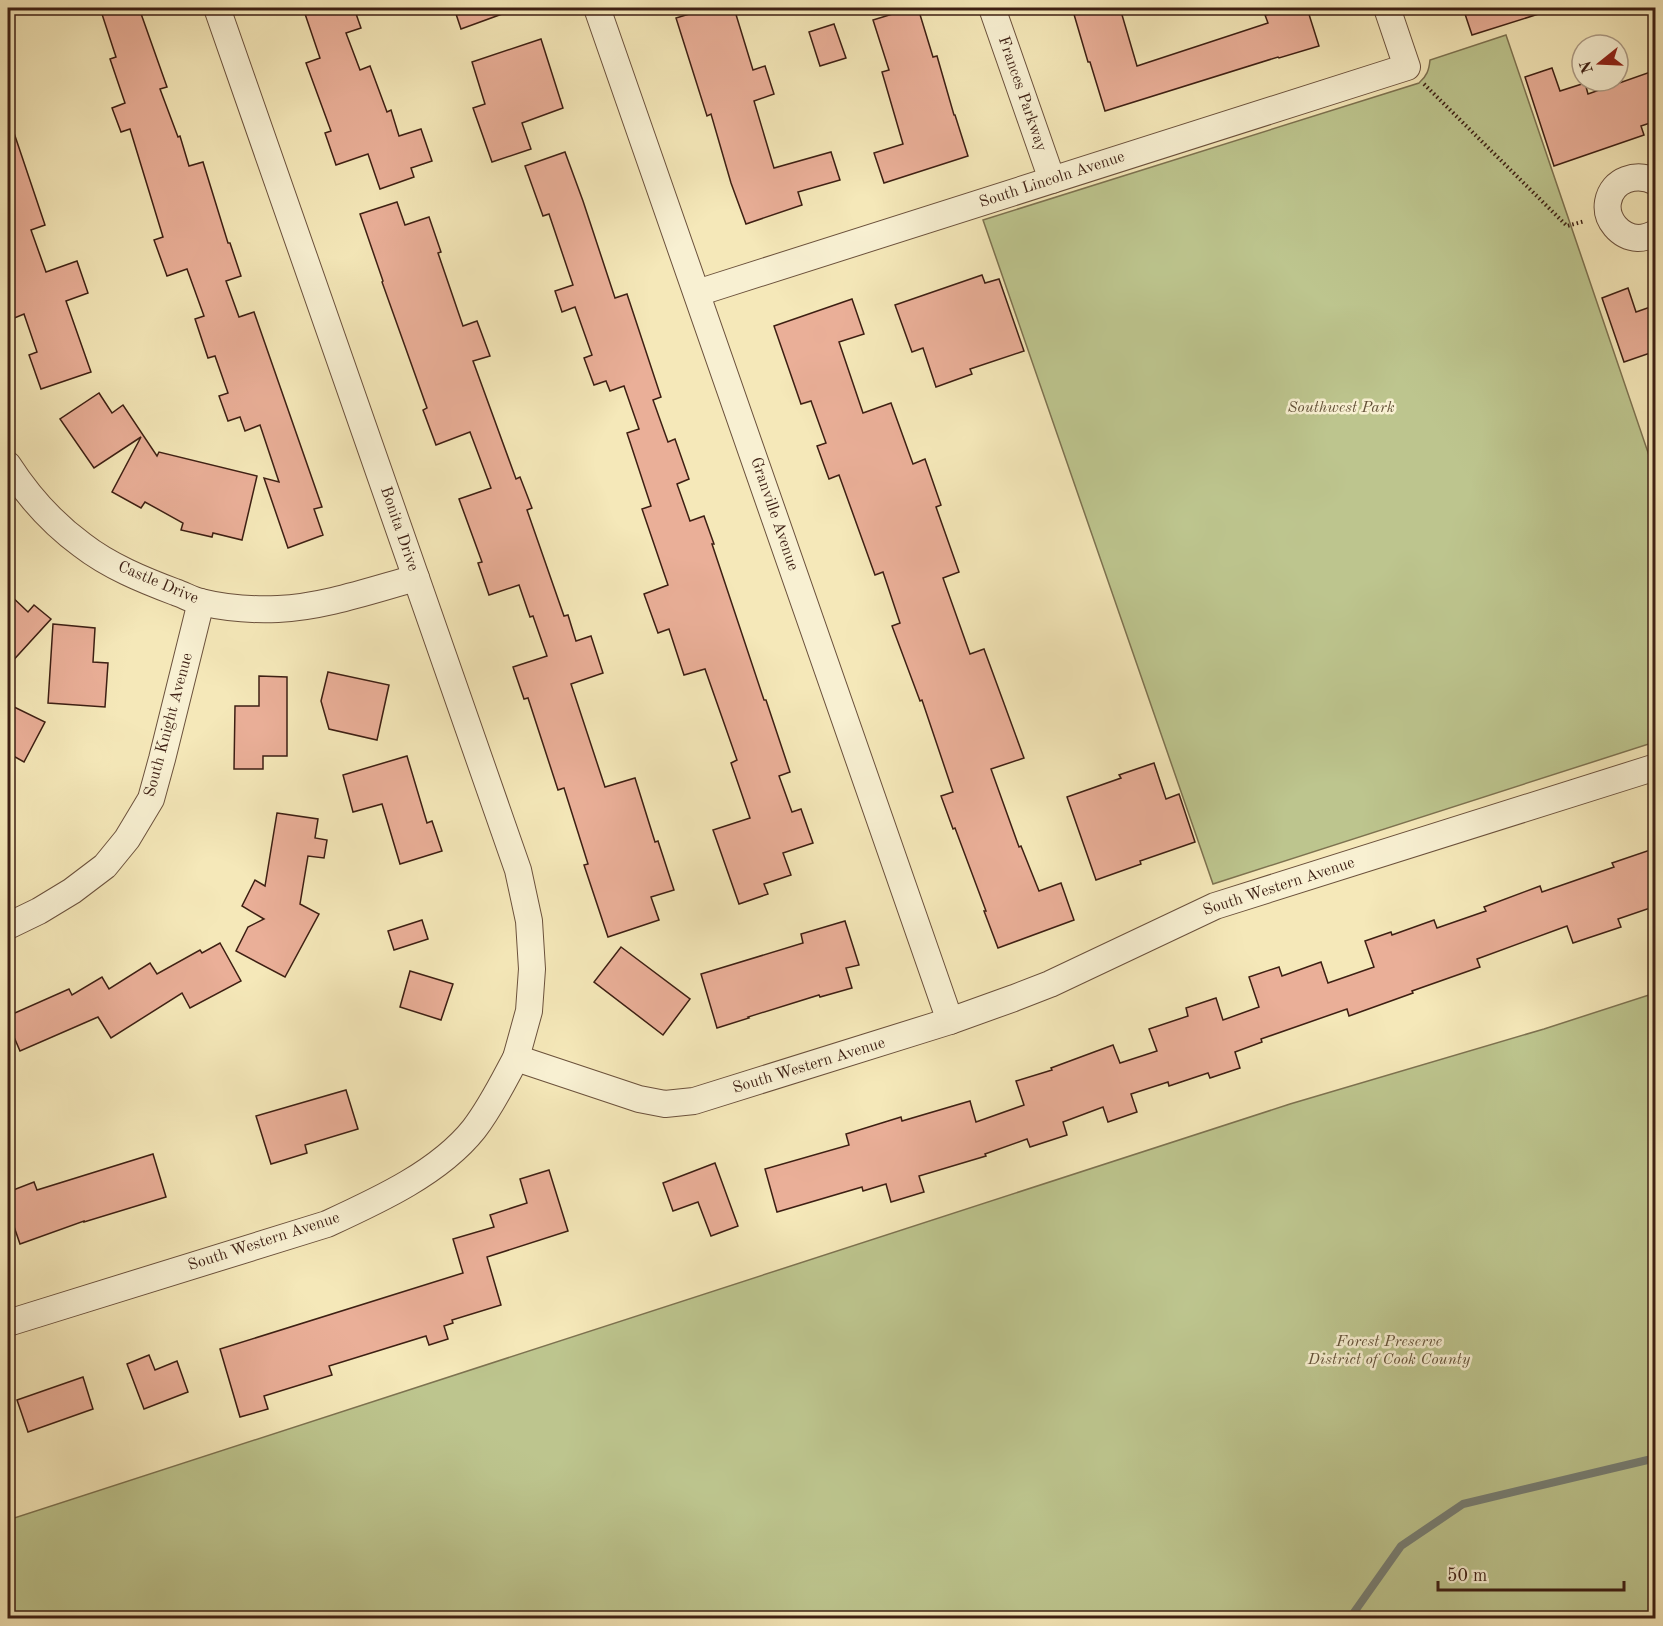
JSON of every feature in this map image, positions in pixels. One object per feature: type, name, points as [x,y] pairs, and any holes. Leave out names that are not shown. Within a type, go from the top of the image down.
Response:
[{"type":"street","name":"Bonita Drive","points":[[217,8],[514,859],[529,921],[532,969],[529,1011],[516,1058]]},
{"type":"street","name":"Granville Avenue","points":[[597,8],[950,1021]]},
{"type":"street","name":"Frances Parkway","points":[[992,8],[1052,180]]},
{"type":"street","points":[[1387,8],[1407,66]]},
{"type":"street","name":"South Lincoln Avenue","points":[[696,293],[1407,66]]},
{"type":"street","points":[[1656,182],[1646,177],[1626,180],[1617,185],[1608,203],[1612,222],[1619,230],[1637,238],[1656,233]]},
{"type":"street","name":"Castle Drive","points":[[8,465],[32,499],[58,526],[83,546],[148,582],[201,602],[243,608],[279,609],[348,597],[416,578]]},
{"type":"street","name":"South Knight Avenue","points":[[8,926],[72,891],[105,866],[127,838],[151,799],[201,602]]},
{"type":"street","name":"South Western Avenue","points":[[8,1323],[327,1224],[365,1207],[446,1158],[479,1122],[496,1097],[516,1058],[639,1099],[665,1104],[694,1101],[950,1021],[1050,984],[1215,906],[1656,767]]},
{"type":"path","points":[[1407,66],[1567,226],[1609,213]]},
{"type":"green space","name":"Southwest Park","points":[[1506,35],[1655,473],[1655,742],[1213,884],[983,220],[1419,83],[1427,73],[1430,60]]},
{"type":"green space","name":"Forest Preserve District of Cook County","points":[[1655,993],[1655,1618],[8,1618],[8,1520],[1290,1104],[1544,1029]]},
{"type":"building","points":[[100,8],[139,8],[167,87],[160,89],[178,137],[180,136],[189,166],[203,162],[228,243],[230,243],[241,276],[226,281],[239,317],[254,312],[322,507],[314,509],[323,535],[288,548],[264,478],[279,482],[260,425],[245,431],[240,417],[228,421],[219,396],[228,393],[215,356],[208,358],[195,319],[204,316],[187,269],[167,276],[154,240],[163,237],[130,129],[121,132],[112,108],[125,103],[110,59],[116,57]]},
{"type":"building","points":[[303,8],[354,8],[361,28],[346,33],[360,70],[370,66],[387,112],[391,110],[399,136],[421,129],[432,161],[411,168],[414,177],[380,189],[368,154],[336,165],[325,133],[331,131],[306,63],[320,58]]},
{"type":"building","points":[[454,8],[513,8],[513,10],[461,29]]},
{"type":"building","points":[[709,8],[734,8],[753,70],[765,66],[774,94],[754,101],[774,168],[831,152],[840,180],[798,192],[802,205],[746,224],[731,183],[711,114],[707,116],[676,18]]},
{"type":"building","points":[[918,8],[933,57],[937,56],[968,156],[884,183],[874,153],[903,144],[882,72],[889,70],[873,20]]},
{"type":"building","points":[[1083,8],[1120,8],[1137,66],[1268,23],[1265,15],[1291,8],[1307,8],[1319,46],[1105,111],[1073,11]]},
{"type":"building","points":[[1463,8],[1545,8],[1545,12],[1472,35]]},
{"type":"building","points":[[834,24],[846,58],[820,66],[809,32]]},
{"type":"building","points":[[541,39],[563,108],[522,123],[531,149],[492,162],[473,108],[485,104],[472,62]]},
{"type":"building","points":[[1552,68],[1560,91],[1570,88],[1570,93],[1630,93],[1630,79],[1656,70],[1656,121],[1641,126],[1644,135],[1554,166],[1525,77]]},
{"type":"building","points":[[8,124],[11,124],[45,225],[31,230],[46,272],[77,261],[88,293],[66,301],[91,372],[41,389],[29,355],[37,352],[24,314],[12,319],[8,305]]},
{"type":"building","points":[[565,152],[615,298],[627,294],[661,397],[653,400],[668,442],[675,439],[689,479],[677,484],[690,521],[704,516],[790,772],[779,776],[792,812],[801,809],[813,843],[783,853],[791,875],[764,884],[768,894],[739,904],[713,830],[750,818],[731,763],[737,760],[705,669],[684,675],[669,629],[658,633],[644,594],[668,585],[642,509],[651,506],[627,433],[639,429],[624,386],[610,391],[606,381],[594,385],[584,358],[592,355],[575,307],[562,312],[555,291],[573,285],[549,214],[543,216],[525,166]]},
{"type":"building","points":[[397,202],[405,225],[429,217],[441,252],[438,253],[463,326],[477,321],[490,356],[473,361],[516,479],[520,477],[532,508],[527,510],[564,616],[568,615],[576,641],[591,636],[603,673],[571,684],[605,787],[635,778],[655,842],[658,841],[674,890],[651,897],[659,920],[608,937],[584,865],[588,864],[564,788],[558,790],[528,698],[524,699],[513,667],[547,656],[519,585],[489,595],[478,563],[482,562],[459,499],[491,488],[470,432],[436,445],[423,410],[427,408],[360,214]]},
{"type":"building","points":[[982,275],[985,283],[999,279],[1024,351],[970,369],[972,374],[936,387],[923,348],[912,352],[895,305]]},
{"type":"building","points":[[1628,288],[1636,312],[1656,305],[1656,351],[1624,362],[1602,298]]},
{"type":"building","points":[[852,299],[864,334],[839,342],[863,413],[891,403],[913,464],[925,459],[941,505],[936,507],[959,572],[943,578],[970,654],[984,649],[1024,758],[991,769],[1019,847],[1021,846],[1039,891],[1061,883],[1074,920],[998,948],[955,828],[953,829],[941,796],[953,792],[922,700],[920,701],[892,626],[900,623],[883,572],[875,575],[839,475],[829,479],[817,446],[826,443],[811,401],[801,404],[774,326]]},
{"type":"building","points":[[99,393],[112,413],[123,405],[157,456],[159,452],[257,476],[242,540],[213,533],[212,537],[181,530],[183,523],[145,502],[141,508],[112,492],[141,437],[94,468],[60,419]]},
{"type":"building","points":[[8,593],[28,612],[34,605],[51,619],[8,666]]},
{"type":"building","points":[[53,624],[95,628],[93,662],[108,663],[105,707],[48,703]]},
{"type":"building","points":[[328,672],[389,685],[377,740],[329,729],[321,701]]},
{"type":"building","points":[[259,676],[287,677],[287,756],[263,756],[263,769],[234,769],[235,706],[259,706]]},
{"type":"building","points":[[8,704],[45,722],[24,762],[8,753]]},
{"type":"building","points":[[407,756],[427,823],[432,821],[442,851],[400,864],[382,804],[353,812],[343,775]]},
{"type":"building","points":[[1154,763],[1166,799],[1179,794],[1195,842],[1140,861],[1141,864],[1096,880],[1067,797],[1121,778],[1119,775]]},
{"type":"building","points":[[277,813],[318,819],[315,838],[327,840],[324,858],[308,856],[300,904],[319,914],[285,977],[236,951],[248,927],[264,919],[242,906],[255,880],[265,886]]},
{"type":"building","points":[[1656,848],[1656,906],[1618,919],[1621,927],[1573,943],[1567,926],[1477,959],[1480,967],[1412,991],[1413,993],[1349,1016],[1347,1009],[1261,1039],[1262,1042],[1235,1052],[1240,1068],[1210,1078],[1208,1073],[1169,1086],[1168,1082],[1131,1094],[1137,1112],[1108,1122],[1103,1107],[1063,1122],[1067,1135],[1030,1147],[1027,1139],[985,1154],[986,1156],[919,1176],[924,1192],[891,1202],[886,1184],[863,1191],[862,1187],[777,1212],[765,1169],[849,1145],[846,1134],[901,1117],[902,1121],[970,1101],[976,1122],[1024,1105],[1016,1081],[1052,1070],[1051,1068],[1113,1045],[1120,1063],[1157,1051],[1149,1029],[1188,1016],[1186,1008],[1216,998],[1223,1020],[1259,1007],[1249,977],[1279,967],[1282,976],[1321,962],[1328,983],[1374,967],[1365,941],[1391,932],[1392,935],[1434,920],[1437,928],[1486,911],[1484,907],[1540,886],[1542,892],[1614,867],[1612,863]]},
{"type":"building","points":[[422,920],[428,939],[394,950],[388,931]]},
{"type":"building","points":[[845,921],[859,965],[846,968],[852,988],[820,997],[819,995],[717,1028],[701,974],[803,943],[801,934]]},
{"type":"building","points":[[220,943],[241,981],[190,1008],[182,993],[111,1038],[98,1017],[20,1051],[8,1023],[8,1016],[69,989],[72,995],[102,977],[109,989],[150,963],[157,974],[200,950],[202,953]]},
{"type":"building","points":[[621,947],[690,999],[663,1035],[594,982]]},
{"type":"building","points":[[410,971],[453,984],[441,1020],[400,1007]]},
{"type":"building","points":[[346,1090],[358,1129],[305,1145],[307,1153],[271,1164],[256,1116]]},
{"type":"building","points":[[153,1154],[166,1197],[84,1221],[20,1244],[8,1209],[8,1192],[34,1182],[37,1190]]},
{"type":"building","points":[[715,1163],[738,1226],[711,1236],[698,1202],[673,1211],[663,1183]]},
{"type":"building","points":[[549,1170],[568,1231],[487,1257],[501,1305],[452,1320],[453,1323],[444,1326],[448,1339],[429,1345],[426,1336],[329,1366],[332,1375],[264,1396],[268,1409],[240,1417],[220,1349],[463,1273],[453,1239],[494,1227],[490,1215],[527,1203],[520,1179]]},
{"type":"building","points":[[149,1355],[155,1370],[177,1361],[188,1392],[144,1409],[127,1364]]},
{"type":"building","points":[[83,1377],[93,1409],[28,1432],[17,1400]]},
{"type":"waterway","points":[[1350,1618],[1401,1546],[1463,1504],[1656,1458]]}]
